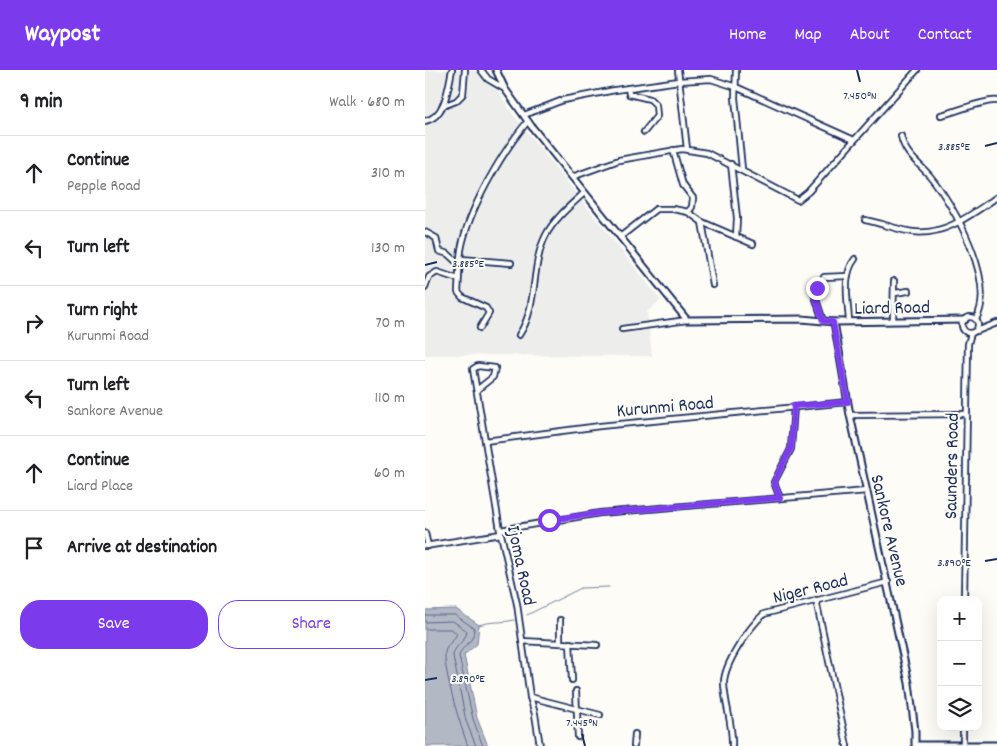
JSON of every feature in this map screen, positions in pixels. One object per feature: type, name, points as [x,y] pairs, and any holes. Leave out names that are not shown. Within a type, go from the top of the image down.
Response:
[{"type":"street","points":[[425,121],[431,120],[443,106],[452,70]]},
{"type":"street","points":[[443,106],[456,101],[463,94],[465,70]]},
{"type":"street","points":[[481,70],[488,80],[505,89]]},
{"type":"street","points":[[496,70],[505,89],[524,116],[687,320]]},
{"type":"street","points":[[678,70],[687,149]]},
{"type":"street","points":[[736,70],[735,98],[742,169]]},
{"type":"street","points":[[572,177],[619,160],[687,149],[707,153],[742,169],[798,200],[855,140],[917,70]]},
{"type":"street","points":[[524,116],[563,100],[628,88],[711,79],[736,87],[855,140]]},
{"type":"street","points":[[628,88],[629,94],[651,100],[656,105],[657,116],[644,132]]},
{"type":"street","points":[[941,115],[970,108],[984,102],[997,101]]},
{"type":"street","points":[[479,328],[487,318],[488,310],[462,297],[458,292],[458,280],[466,230],[480,197],[514,137],[528,121]]},
{"type":"street","points":[[901,136],[907,153],[929,175],[959,223],[971,250],[981,285],[982,310],[977,322],[976,331]]},
{"type":"street","points":[[673,150],[683,185],[693,198],[692,207],[688,212]]},
{"type":"street","points":[[731,164],[737,218],[736,237]]},
{"type":"street","points":[[519,335],[529,314],[538,256],[545,237],[554,222],[584,193]]},
{"type":"street","points":[[865,220],[911,232],[924,233],[959,223],[997,197]]},
{"type":"street","points":[[620,237],[656,209],[673,209],[688,212],[702,222],[753,244]]},
{"type":"street","points":[[702,222],[713,285]]},
{"type":"street","points":[[425,232],[436,238],[439,251],[448,254],[461,266]]},
{"type":"street","points":[[461,259],[511,263]]},
{"type":"street","points":[[849,321],[848,276],[849,268],[855,259]]},
{"type":"street","points":[[425,287],[429,277],[437,272],[458,280]]},
{"type":"street","points":[[823,321],[814,293],[818,285],[824,277],[848,276]]},
{"type":"street","points":[[893,320],[894,281]]},
{"type":"street","points":[[895,293],[908,291]]},
{"type":"street","points":[[986,327],[972,317],[965,320],[962,324],[964,330],[971,333],[997,323]]},
{"type":"street","points":[[622,329],[687,320]]},
{"type":"street","name":"Liard Road","points":[[687,320],[833,322],[965,320]]},
{"type":"street","name":"Sankore Avenue","points":[[833,322],[850,415],[909,683],[915,746]]},
{"type":"street","name":"Saunders Road","points":[[964,596],[966,414],[971,333]]},
{"type":"street","name":"Ijoma Road","points":[[478,389],[493,377],[495,368],[475,367],[473,369],[478,389],[501,532],[523,641],[529,696],[535,714],[540,746]]},
{"type":"street","name":"Kurunmi Road","points":[[485,441],[600,426],[848,402]]},
{"type":"street","points":[[780,498],[774,482],[791,448],[794,406]]},
{"type":"street","points":[[850,415],[966,414]]},
{"type":"street","points":[[425,533],[426,546],[600,513],[867,491]]},
{"type":"street","name":"Niger Road","points":[[732,746],[733,734],[723,682],[745,635],[764,614],[888,582]]},
{"type":"street","points":[[817,600],[847,746]]},
{"type":"street","points":[[560,620],[560,643]]},
{"type":"street","points":[[523,641],[597,645]]},
{"type":"street","points":[[570,643],[572,680]]},
{"type":"street","points":[[576,691],[578,737]]},
{"type":"street","points":[[529,696],[600,715]]},
{"type":"street","points":[[963,731],[963,745]]},
{"type":"street","points":[[634,746],[635,734]]},
{"type":"street","points":[[915,746],[997,745]]},
{"type":"shaded area","points":[[425,70],[487,70],[509,109],[661,300],[647,312],[652,356],[425,355]]},
{"type":"water","points":[[456,609],[479,625],[477,644],[464,655],[477,718],[488,746],[425,746],[425,610]]},
{"type":"waterway","points":[[527,615],[581,588],[609,587]]},
{"type":"waterway","points":[[479,625],[514,620]]},
{"type":"route","points":[[549,520],[600,513],[780,498],[774,482],[781,472],[791,448],[794,406],[848,402],[833,322],[823,321],[821,308],[814,293],[817,288]]}]
